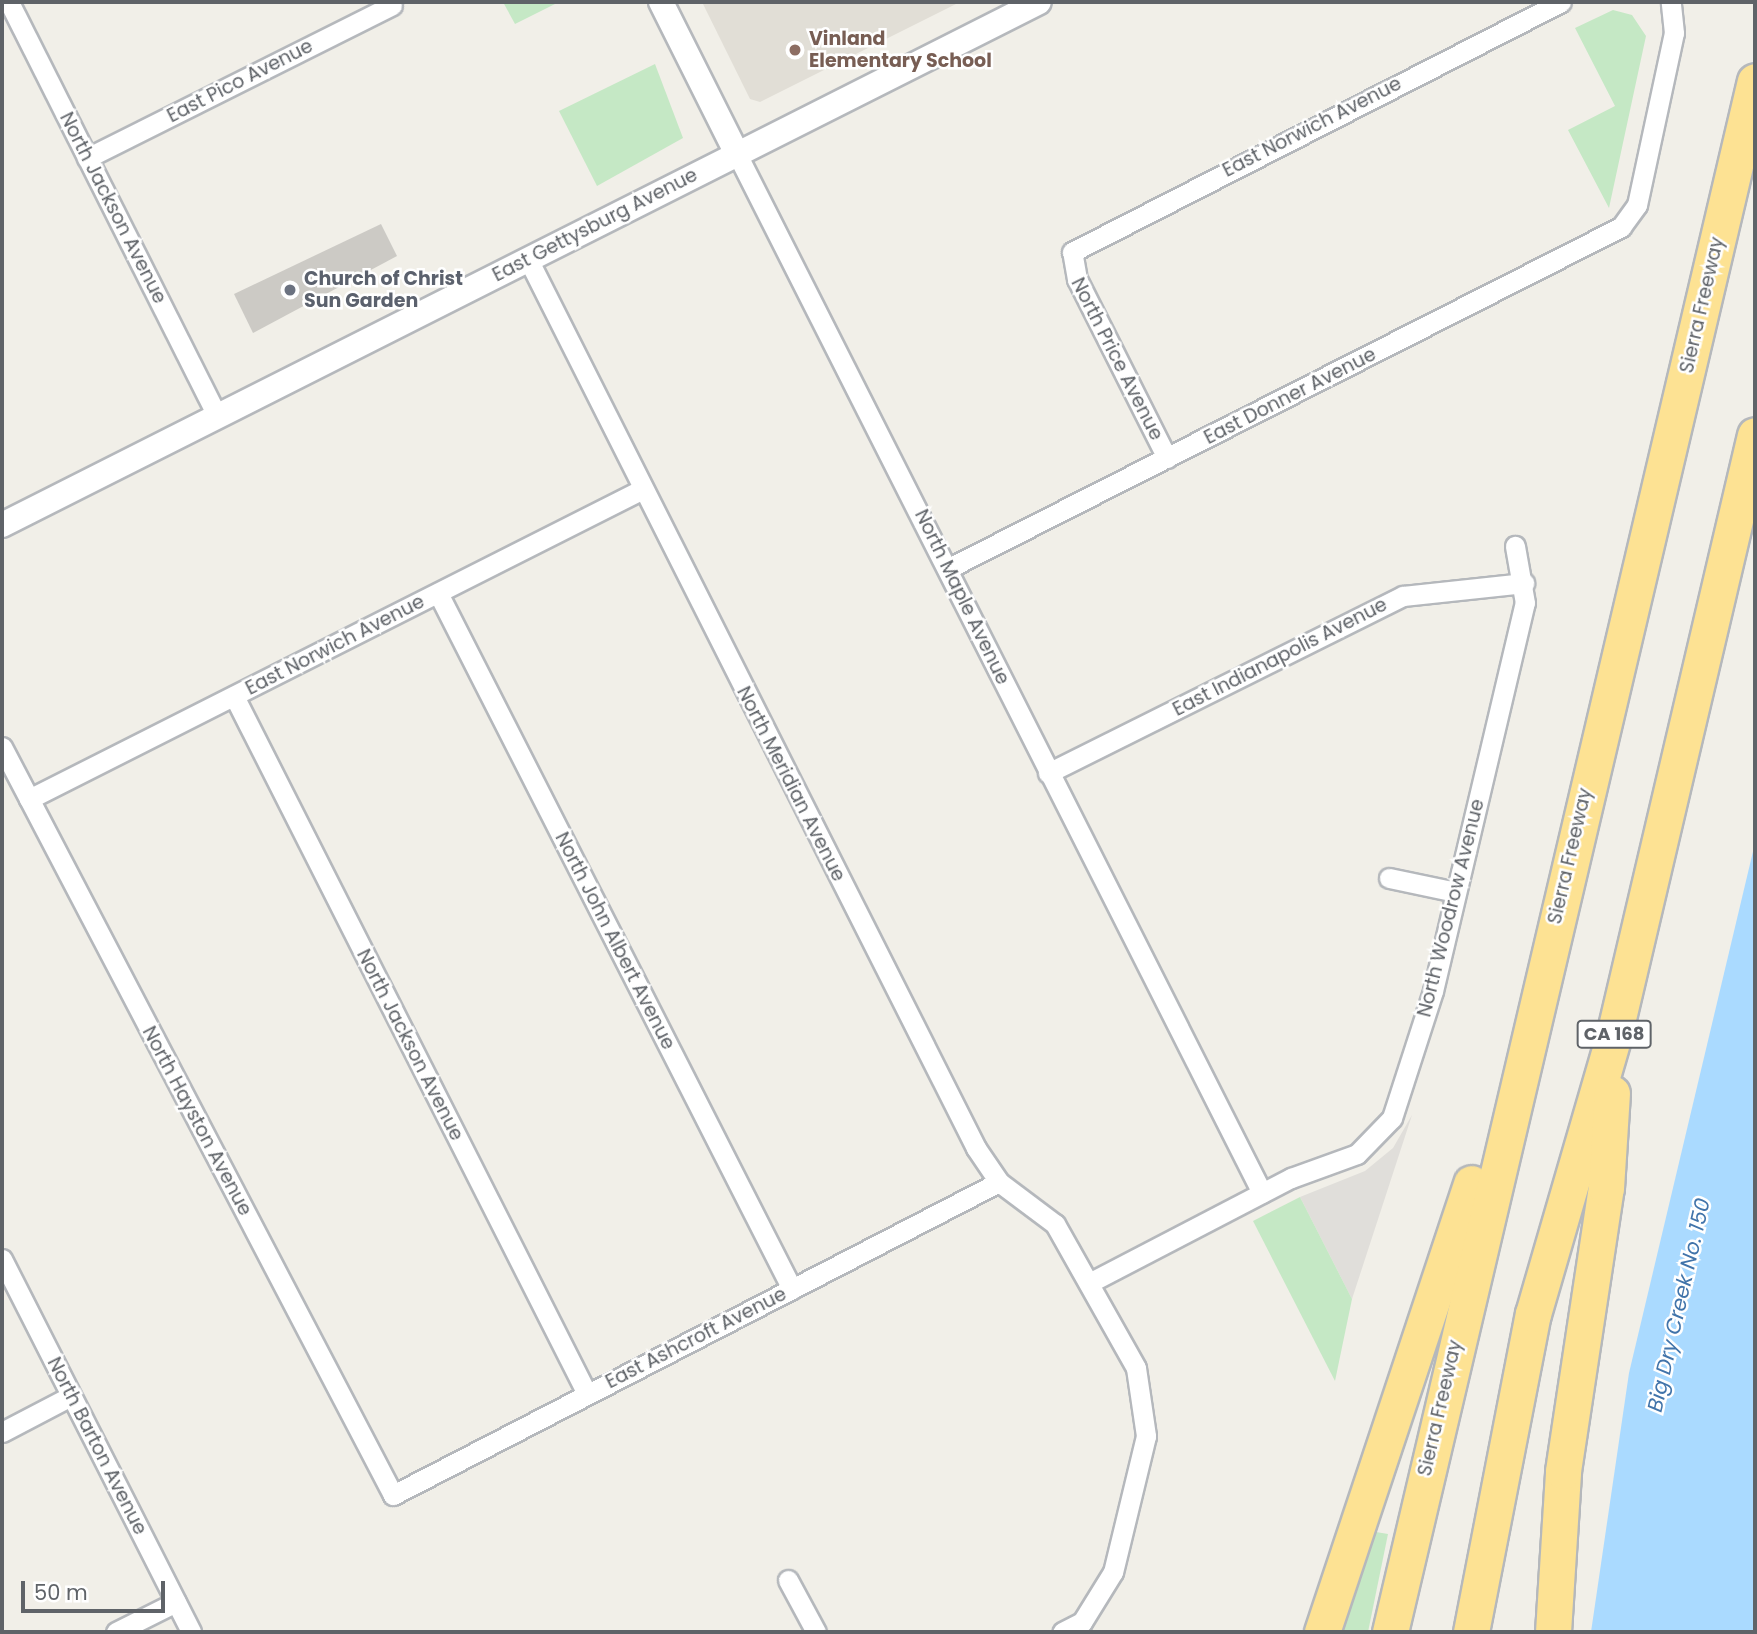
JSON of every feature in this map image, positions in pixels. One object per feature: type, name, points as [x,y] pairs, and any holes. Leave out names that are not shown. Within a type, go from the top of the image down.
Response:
[{"type":"highway","name":"Sierra Freeway","points":[[1390,1632],[1510,1105],[1755,81]]},
{"type":"highway","name":"CA 168","points":[[1471,1632],[1533,1314],[1615,1031],[1755,435]]},
{"type":"highway","points":[[1553,1632],[1563,1471],[1606,1188],[1615,1031]]},
{"type":"highway","points":[[1322,1632],[1479,1158],[1510,1105]]},
{"type":"street","name":"North Jackson Avenue","points":[[9,2],[217,415]]},
{"type":"street","name":"North Maple Avenue","points":[[662,2],[949,568],[1048,773],[1262,1193]]},
{"type":"street","name":"East Gettysburg Avenue","points":[[2,525],[1039,2]]},
{"type":"street","name":"East Norwich Avenue","points":[[1071,259],[1079,245],[1561,2]]},
{"type":"street","name":"East Donner Avenue","points":[[949,568],[1628,220],[1637,205],[1674,33],[1671,2]]},
{"type":"street","name":"East Pico Avenue","points":[[88,158],[392,5]]},
{"type":"street","name":"North Meridian Avenue","points":[[528,259],[641,489],[999,1182],[1055,1224],[1136,1368],[1146,1436],[1113,1572],[1082,1622],[1062,1632]]},
{"type":"street","name":"North Price Avenue","points":[[1071,259],[1167,458]]},
{"type":"street","name":"East Norwich Avenue","points":[[29,799],[641,489]]},
{"type":"street","name":"North Woodrow Avenue","points":[[1089,1283],[1262,1193],[1357,1154],[1392,1118],[1456,892],[1525,603],[1524,583],[1515,546]]},
{"type":"street","name":"East Indianapolis Avenue","points":[[1048,773],[1403,596],[1524,583]]},
{"type":"street","name":"North John Albert Avenue","points":[[438,593],[792,1289]]},
{"type":"street","name":"North Jackson Avenue","points":[[234,696],[587,1394]]},
{"type":"street","name":"North Hayston Avenue","points":[[2,747],[393,1495]]},
{"type":"street","points":[[1389,878],[1456,892]]},
{"type":"street","name":"East Ashcroft Avenue","points":[[393,1495],[999,1182]]},
{"type":"street","name":"North Barton Avenue","points":[[2,1259],[191,1632]]},
{"type":"street","points":[[2,1432],[71,1396]]},
{"type":"street","points":[[788,1580],[816,1632]]},
{"type":"street","points":[[116,1632],[176,1602]]},
{"type":"shaded area","name":"Vinland Elementary School","points":[[702,2],[960,2],[760,102],[750,99]]},
{"type":"shaded area","points":[[1412,1115],[1352,1299],[1300,1197],[1365,1171],[1393,1148]]},
{"type":"green space","points":[[503,2],[559,2],[515,24]]},
{"type":"green space","points":[[1613,10],[1632,15],[1646,36],[1609,208],[1568,130],[1615,106],[1575,28]]},
{"type":"green space","points":[[655,64],[683,138],[597,186],[559,111]]},
{"type":"green space","points":[[1300,1197],[1352,1299],[1335,1381],[1253,1221]]},
{"type":"green space","points":[[1370,1531],[1388,1534],[1368,1632],[1335,1632]]},
{"type":"water","name":"Big Dry Creek No. 150","points":[[1755,843],[1755,1632],[1591,1632],[1629,1373]]},
{"type":"building","name":"Church of Christ Sun Garden","points":[[381,224],[397,256],[253,333],[234,294]]},
{"type":"place","name":"Vinland Elementary School","points":[[795,50]]},
{"type":"place","name":"Church of Christ Sun Garden","points":[[290,290]]}]
